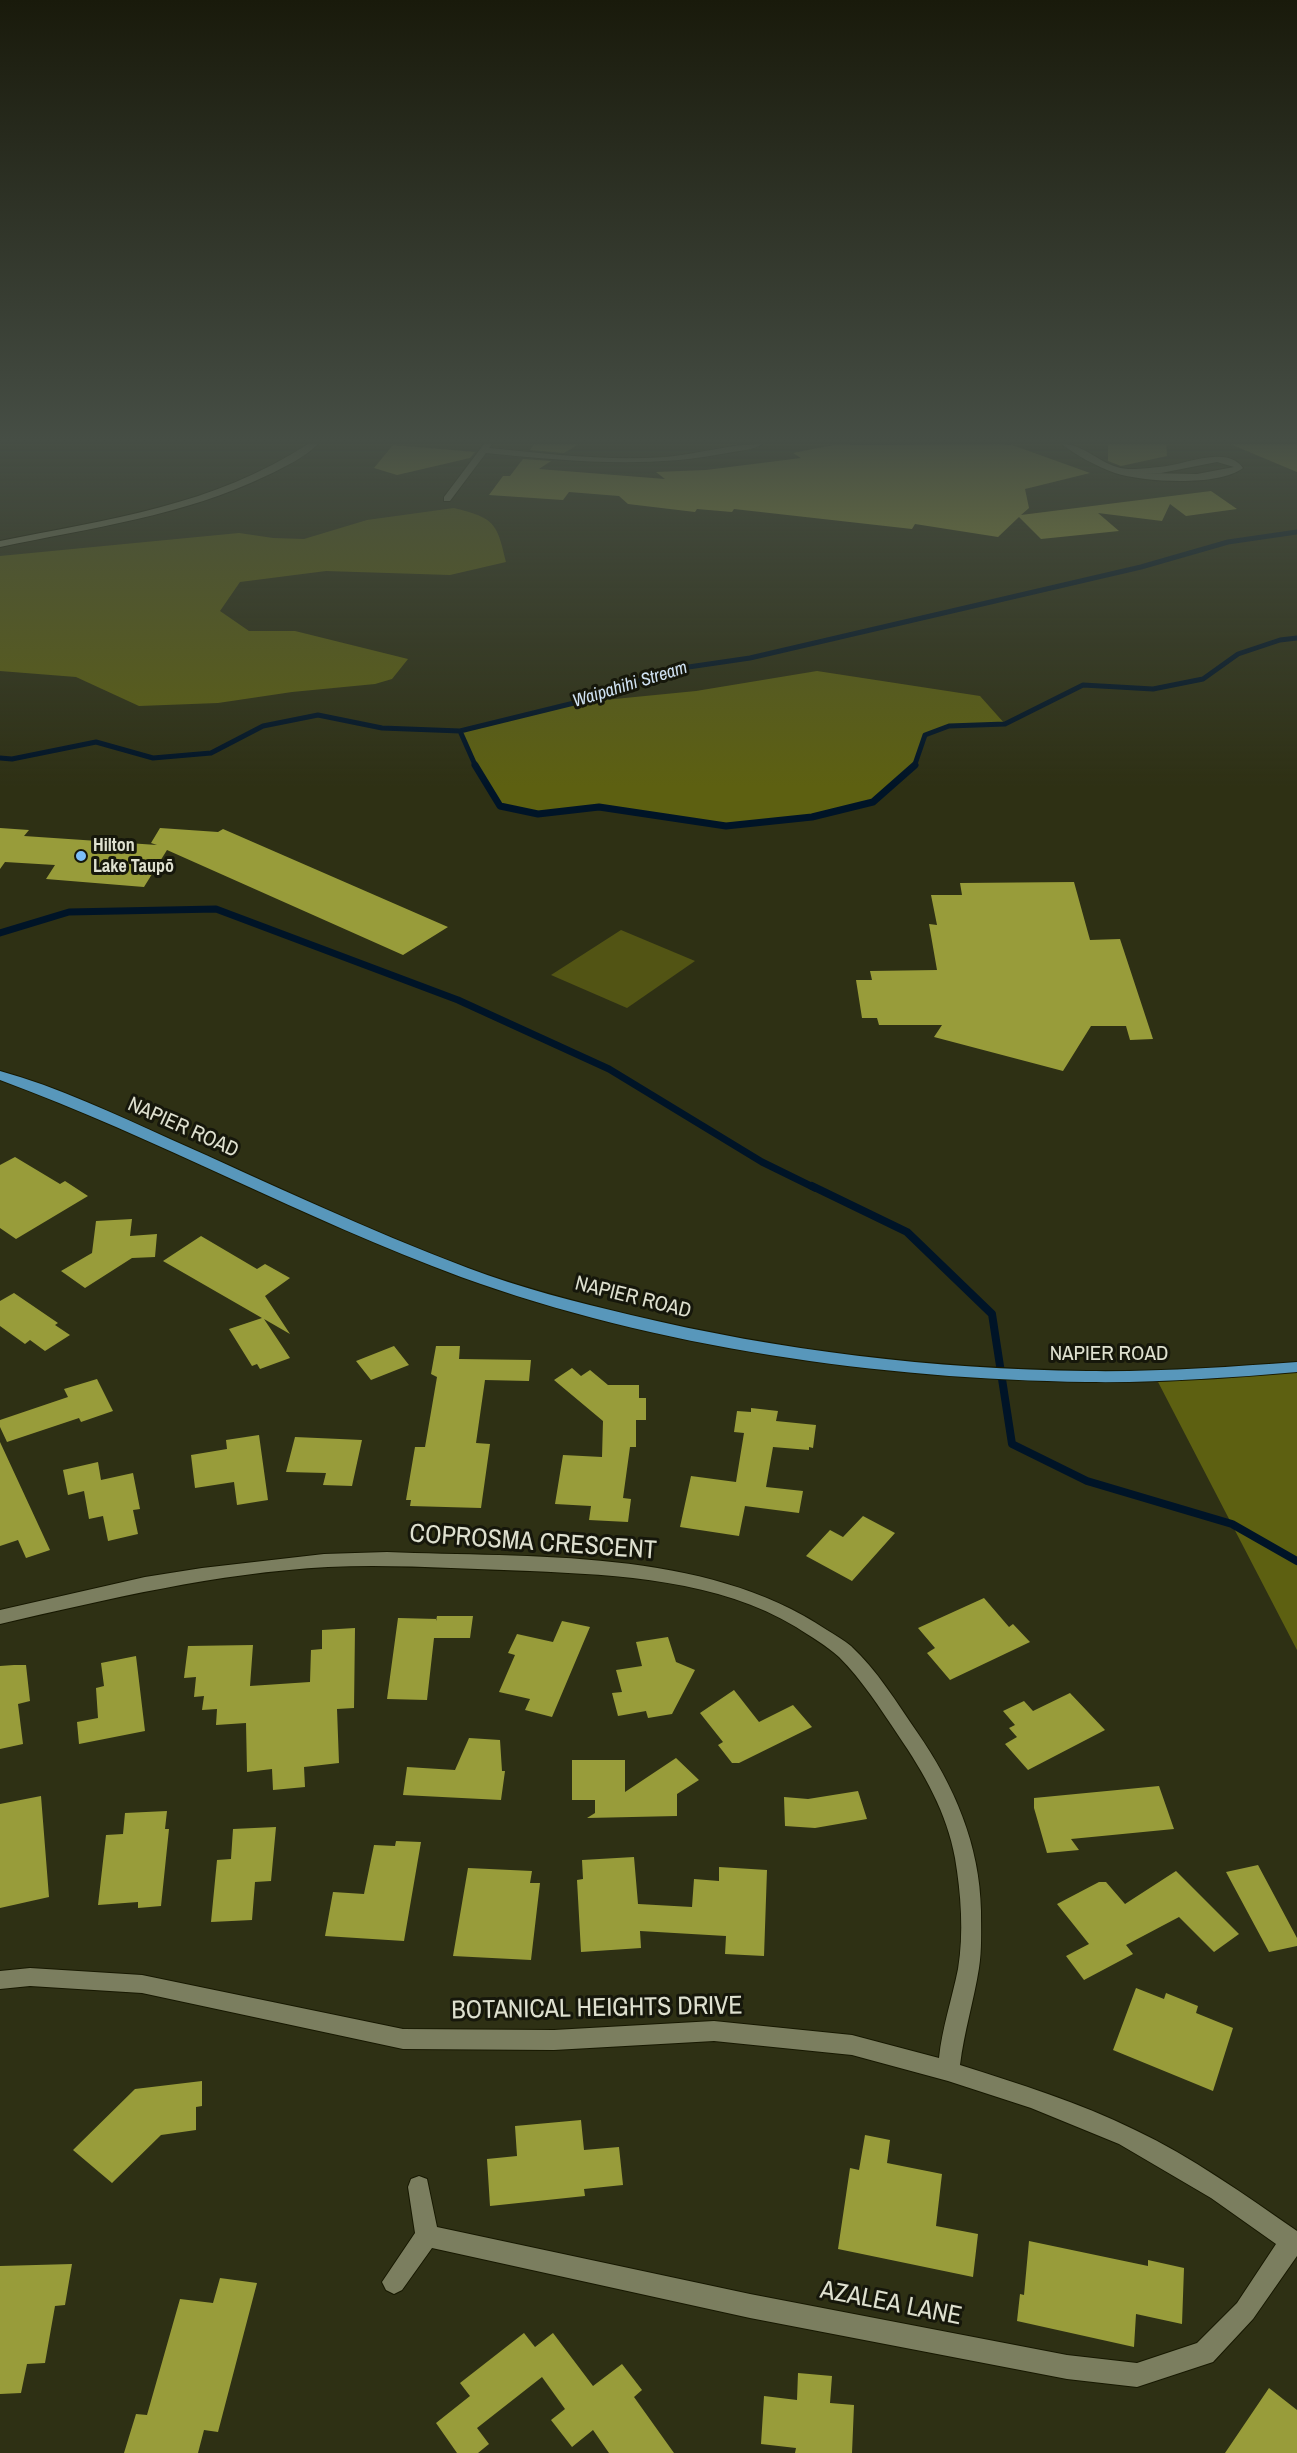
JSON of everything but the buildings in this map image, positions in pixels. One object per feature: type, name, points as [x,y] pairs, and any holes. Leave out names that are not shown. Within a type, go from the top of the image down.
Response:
[{"type":"main road","name":"NAPIER ROAD","points":[[0,1075],[79,1105],[335,1220],[479,1278],[644,1325],[809,1358],[924,1371],[1166,1376],[1297,1367]]},
{"type":"street","name":"COPROSMA CRESCENT","points":[[0,1617],[145,1584],[202,1575],[324,1561],[387,1559],[566,1566],[653,1574],[739,1593],[800,1621],[844,1651],[883,1697],[928,1763],[951,1809],[965,1857],[971,1909],[969,1966],[952,2038],[948,2071]]},
{"type":"street","name":"BOTANICAL HEIGHTS DRIVE","points":[[0,1980],[30,1977],[142,1984],[403,2039],[554,2040],[714,2031],[852,2045],[948,2071],[1034,2098],[1127,2138],[1219,2190],[1294,2243]]},
{"type":"street","points":[[394,2282],[426,2236],[419,2187]]},
{"type":"street","name":"AZALEA LANE","points":[[426,2236],[773,2310],[1067,2367],[1137,2375],[1204,2353],[1245,2311],[1294,2243]]},
{"type":"shaded area","points":[[0,558],[505,558],[506,562],[450,575],[326,571],[240,582],[220,611],[249,631],[295,631],[408,659],[392,679],[375,684],[292,692],[218,703],[139,706],[76,677],[0,671]]},
{"type":"shaded area","points":[[817,671],[980,696],[1005,724],[949,726],[926,735],[914,768],[873,802],[812,817],[726,826],[667,819],[599,807],[538,814],[500,806],[479,774],[460,731],[574,703],[696,691]]},
{"type":"shaded area","points":[[621,930],[695,961],[627,1008],[551,975]]},
{"type":"shaded area","points":[[1297,1371],[1297,1650],[1157,1380]]},
{"type":"waterway","name":"Waipahihi Stream","points":[[460,731],[574,703],[668,670],[750,658],[1171,558]]},
{"type":"waterway","points":[[915,765],[925,735],[949,726],[1005,724],[1083,685],[1153,689],[1203,679],[1238,654],[1280,640],[1297,638]]},
{"type":"waterway","name":"Waipahihi Stream","points":[[0,758],[12,759],[96,742],[153,758],[211,753],[263,726],[318,715],[382,728],[460,731]]},
{"type":"waterway","points":[[460,731],[475,766]]},
{"type":"waterway","points":[[475,766],[500,806],[538,814],[599,807],[726,826],[812,817],[873,802],[915,765]]},
{"type":"waterway","points":[[0,933],[69,912],[216,909],[458,1000],[609,1069],[762,1162],[815,1188]]},
{"type":"waterway","points":[[812,1186],[907,1232],[992,1314],[1012,1444],[1087,1481],[1232,1524],[1297,1561]]},
{"type":"place","name":"Hilton Lake Taupō","points":[[81,856]]}]
